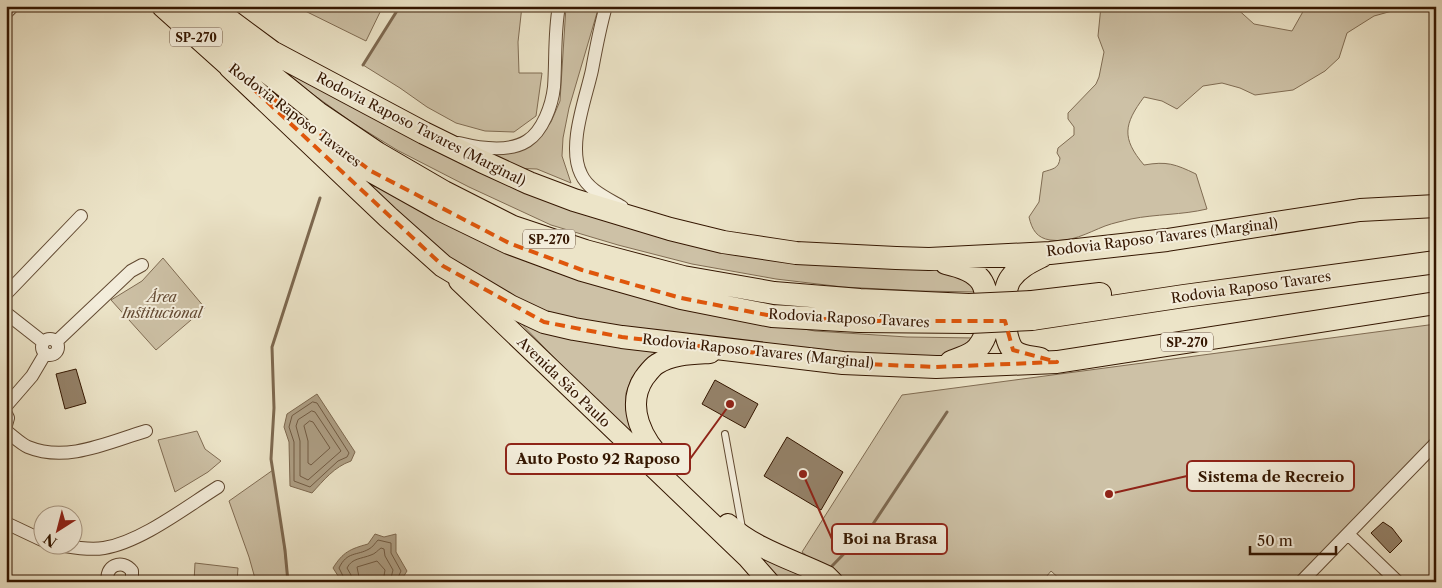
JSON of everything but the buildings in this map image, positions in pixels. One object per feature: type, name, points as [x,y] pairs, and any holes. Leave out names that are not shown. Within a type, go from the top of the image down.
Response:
[{"type":"highway","name":"Rodovia Raposo Tavares","points":[[163,6],[230,67],[307,127],[380,176],[439,209],[508,243],[582,270],[681,298],[772,316],[859,321],[1032,311],[1213,292],[1436,262]]},
{"type":"highway","name":"Rodovia Raposo Tavares","points":[[194,6],[236,47],[318,113],[377,153],[419,178],[512,227],[585,251],[683,277],[774,293],[860,300],[970,314]]},
{"type":"highway","name":"Rodovia Raposo Tavares (Marginal)","points":[[210,6],[272,52],[424,133],[528,183],[574,200],[723,242],[796,253],[929,259],[1050,253],[1167,240],[1360,210],[1436,206]]},
{"type":"highway","name":"Rodovia Raposo Tavares (Marginal)","points":[[230,67],[388,217],[443,266],[510,306],[544,322],[574,329],[622,337],[843,363],[936,367],[1058,362],[1436,303]]},
{"type":"highway","name":"Rodovia Raposo Tavares","points":[[1032,311],[1189,283],[1436,248]]},
{"type":"highway","points":[[1050,253],[1029,262],[1017,270],[1009,280],[1005,290],[1005,331],[1009,344],[1019,354],[1058,362]]},
{"type":"highway","points":[[929,259],[960,266],[974,272],[986,288],[986,333],[977,351],[936,367]]},
{"type":"main road","name":"Avenida São Paulo","points":[[443,266],[747,557],[769,582]]},
{"type":"main road","points":[[734,350],[680,356],[657,364],[649,371],[641,383],[637,394],[636,405],[641,429],[652,449],[696,494],[743,536],[827,576],[833,582]]},
{"type":"street","points":[[6,13],[13,6]]},
{"type":"street","points":[[424,133],[468,145],[490,147],[505,148],[528,141],[546,117],[551,103],[554,89],[556,22],[559,6]]},
{"type":"street","points":[[606,6],[578,130],[577,163],[581,175],[589,187],[643,220]]},
{"type":"street","name":"Rodovia Raposo Tavares (Marginal)","points":[[1360,210],[1436,199]]},
{"type":"street","points":[[6,294],[81,216]]},
{"type":"street","points":[[6,406],[32,376],[48,346],[131,271],[142,265]]},
{"type":"street","points":[[6,313],[48,346]]},
{"type":"street","points":[[6,414],[8,421],[6,425]]},
{"type":"street","points":[[6,431],[27,446],[42,451],[56,452],[86,450],[146,431]]},
{"type":"street","points":[[1301,582],[1436,443]]},
{"type":"street","points":[[82,548],[103,548],[135,539],[218,487]]},
{"type":"street","points":[[6,522],[32,535]]},
{"type":"street","points":[[1348,534],[1398,582]]},
{"type":"street","points":[[106,579],[109,570],[116,564],[125,565],[132,571],[132,582]]},
{"type":"lane","points":[[725,434],[743,536]]},
{"type":"highlighted area","points":[[230,67],[371,171],[509,243],[582,270],[681,298],[772,316],[859,321],[1005,321],[1013,350],[1057,362],[936,367],[843,363],[622,337],[544,322],[443,266]]},
{"type":"green space","points":[[295,6],[383,6],[366,41]]},
{"type":"green space","points":[[400,6],[522,6],[518,42],[519,73],[542,73],[536,116],[514,132],[485,131],[456,123],[427,107],[363,65]]},
{"type":"green space","points":[[566,6],[599,6],[569,108],[563,138],[562,156],[571,183],[537,169],[508,168],[484,153],[520,150],[537,141],[551,122],[560,101]]},
{"type":"green space","points":[[1101,6],[1234,6],[1254,24],[1292,31],[1305,8],[1309,6],[1400,6],[1392,11],[1374,16],[1347,33],[1339,58],[1325,71],[1293,90],[1255,95],[1222,83],[1203,86],[1177,109],[1162,101],[1144,97],[1129,123],[1128,131],[1131,147],[1144,165],[1171,164],[1196,174],[1207,209],[1131,219],[1108,225],[1072,239],[1050,240],[1036,233],[1029,217],[1039,202],[1043,172],[1057,166],[1060,158],[1057,153],[1058,148],[1074,135],[1074,127],[1068,119],[1068,113],[1096,84],[1099,77],[1104,52],[1098,36]]},
{"type":"green space","points":[[270,59],[651,232],[958,269],[978,292],[843,287],[776,279],[692,264],[551,225],[469,187],[397,150],[353,123],[314,95]]},
{"type":"green space","points":[[377,186],[698,310],[815,331],[907,337],[977,338],[946,356],[915,358],[729,343],[556,317],[520,303],[467,270],[429,243],[372,187]]},
{"type":"green space","name":"Área Institucional","points":[[163,258],[205,308],[156,350],[111,300],[142,281]]},
{"type":"green space","points":[[512,314],[670,347],[656,352],[642,364],[632,377],[626,393],[626,410],[631,429],[642,448],[709,516],[823,582],[771,582]]},
{"type":"green space","points":[[1436,324],[1436,436],[1294,582],[1063,582],[1051,571],[1042,582],[840,582],[802,552],[902,395]]},
{"type":"green space","points":[[197,431],[205,449],[221,461],[208,472],[175,492],[158,440]]},
{"type":"green space","points":[[273,470],[288,582],[256,582],[229,501]]},
{"type":"green space","points":[[195,563],[238,568],[237,582],[194,582]]},
{"type":"water","points":[[317,394],[355,452],[351,461],[334,470],[312,493],[290,486],[289,442],[284,427],[287,414]]},
{"type":"water","points":[[375,534],[384,537],[396,534],[396,552],[407,571],[400,582],[342,582],[333,568],[340,558],[348,552],[368,544]]},
{"type":"waterway","points":[[363,65],[400,6]]},
{"type":"waterway","points":[[288,582],[271,459],[274,408],[272,347],[320,198]]},
{"type":"waterway","points":[[832,566],[873,524],[947,412]]},
{"type":"place","name":"Auto Posto 92 Raposo","points":[[730,404]]},
{"type":"place","name":"Boi na Brasa","points":[[803,474]]},
{"type":"place","name":"Sistema de Recreio","points":[[1109,494]]}]
